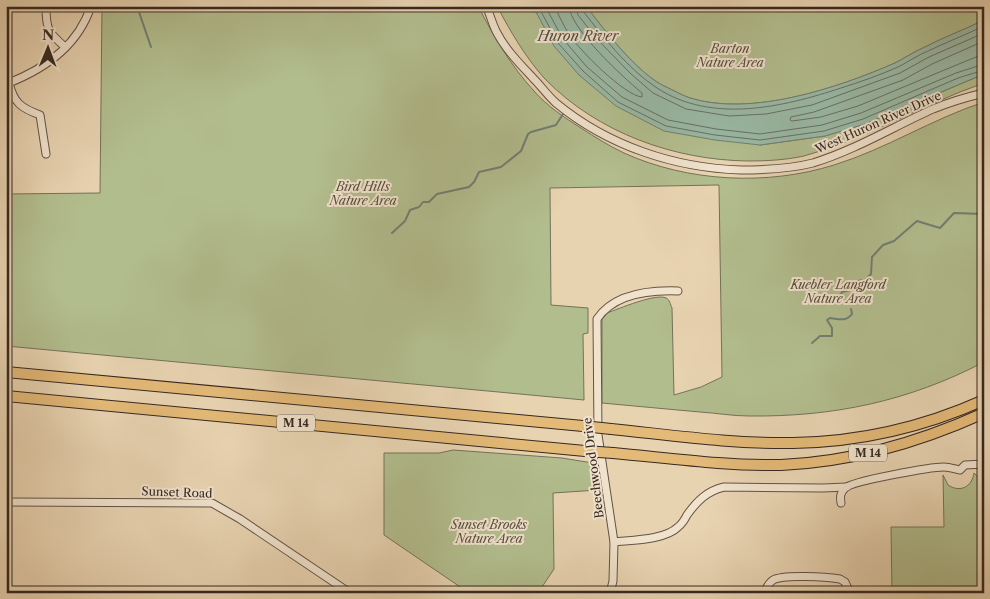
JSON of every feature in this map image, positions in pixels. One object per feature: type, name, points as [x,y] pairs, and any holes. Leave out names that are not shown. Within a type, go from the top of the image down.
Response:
[{"type":"highway","name":"M 14","points":[[6,372],[737,441],[793,443],[879,435],[910,427],[984,400]]},
{"type":"highway","name":"M 14","points":[[6,396],[613,453],[727,463],[781,465],[830,460],[875,452],[952,428],[984,413]]},
{"type":"street","points":[[46,6],[47,27],[52,35],[66,47]]},
{"type":"street","points":[[46,154],[40,115],[26,110],[18,104],[7,84],[39,69],[66,47],[81,27],[91,6]]},
{"type":"street","name":"West Huron River Drive","points":[[486,6],[497,32],[516,60],[555,102],[610,138],[640,151],[716,169],[782,169],[812,163],[844,152],[935,108],[984,93]]},
{"type":"street","name":"Beechwood Drive","points":[[610,593],[613,581],[614,542],[598,435],[597,319],[602,311],[615,302],[643,293],[678,291]]},
{"type":"street","points":[[614,542],[670,533],[679,527],[700,500],[715,489],[847,486],[857,482],[925,468],[946,467],[960,470],[965,466],[984,464]]},
{"type":"street","points":[[840,503],[840,496],[847,486]]},
{"type":"street","name":"Sunset Road","points":[[6,502],[212,503],[240,519],[350,593]]},
{"type":"street","points":[[766,593],[766,588],[772,580],[782,577],[840,579],[845,582],[850,593]]},
{"type":"green space","name":"Bird Hills Nature Area","points":[[102,6],[478,6],[518,72],[539,96],[569,120],[624,153],[649,163],[674,170],[728,178],[782,176],[834,165],[891,143],[946,117],[984,102],[984,362],[928,387],[870,404],[841,410],[780,416],[743,416],[602,403],[602,319],[607,313],[654,298],[666,298],[672,308],[674,395],[701,387],[722,377],[719,185],[550,188],[551,305],[588,308],[588,333],[583,334],[584,400],[6,346],[6,194],[100,193]]},
{"type":"green space","points":[[497,6],[533,6],[536,13],[760,145],[825,136],[865,124],[984,74],[984,83],[961,91],[873,131],[804,156],[748,161],[693,155],[665,149],[639,140],[613,128],[566,98],[545,79],[531,62]]},
{"type":"green space","name":"Barton Nature Area","points":[[586,6],[984,6],[984,20],[895,63],[848,82],[794,97],[740,104],[714,103],[690,98],[652,79],[611,38]]},
{"type":"green space","name":"Sunset Brooks Nature Area","points":[[453,450],[562,458],[593,463],[598,490],[553,493],[554,569],[538,593],[469,593],[384,535],[384,453],[439,453]]},
{"type":"green space","points":[[974,473],[984,483],[984,593],[892,593],[891,527],[944,527],[943,475],[948,485],[961,488],[971,482]]},
{"type":"water","name":"Huron River","points":[[533,6],[586,6],[621,49],[652,79],[687,97],[714,103],[767,102],[794,97],[848,82],[895,63],[984,20],[984,74],[865,124],[825,136],[760,145],[715,140],[664,131],[616,106],[579,75],[554,46]]},
{"type":"waterway","points":[[140,6],[139,12],[151,47]]},
{"type":"waterway","points":[[392,233],[405,221],[410,210],[419,207],[423,202],[429,202],[437,194],[469,187],[479,172],[501,167],[521,151],[528,134],[556,125],[563,114]]},
{"type":"waterway","points":[[837,303],[842,292],[850,290],[857,281],[865,280],[871,274],[872,257],[883,245],[894,241],[917,221],[940,228],[954,213],[984,214]]},
{"type":"waterway","points":[[812,343],[820,336],[832,336],[832,328],[827,320],[830,318],[847,318],[852,314],[851,309]]},
{"type":"park label","name":"Kuebler Langford Nature Area","points":[[838,291]]}]
